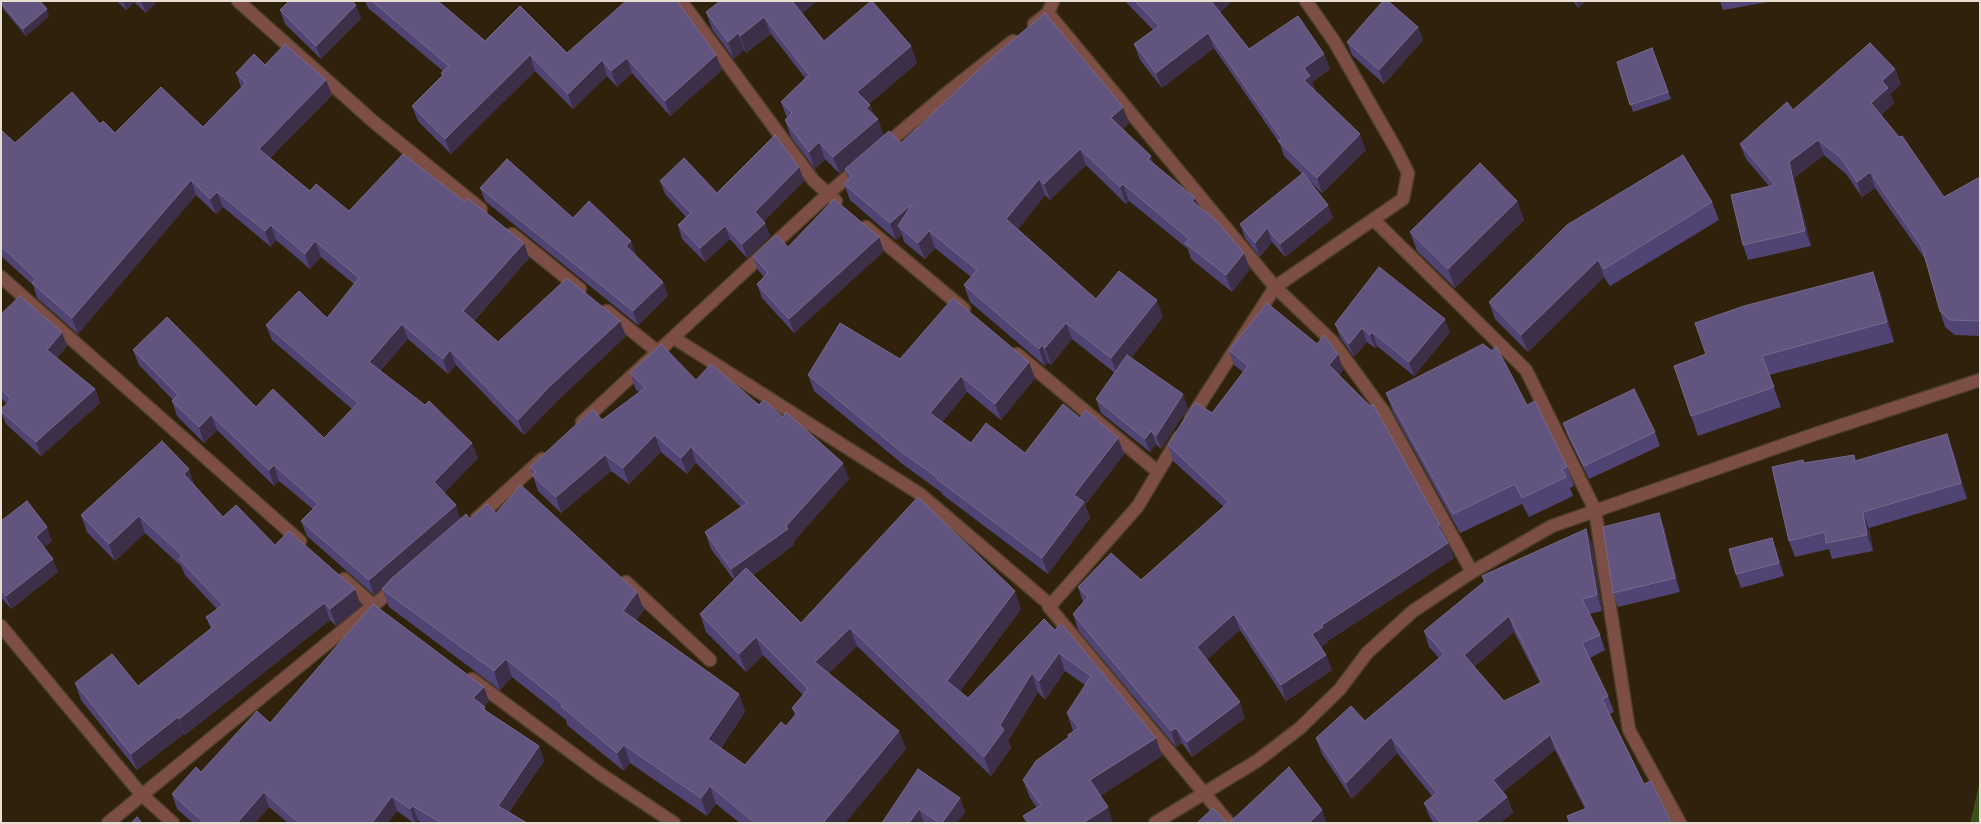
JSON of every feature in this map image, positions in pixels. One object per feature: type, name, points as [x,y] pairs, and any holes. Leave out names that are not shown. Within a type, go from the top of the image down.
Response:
[{"type":"street","points":[[238,1],[375,123],[490,216]]},
{"type":"street","points":[[681,1],[813,180],[843,207]]},
{"type":"street","points":[[1049,607],[1138,506],[1157,471],[1275,287],[1404,199],[1408,173],[1334,42],[1306,1]]},
{"type":"street","points":[[573,430],[828,194],[1050,7],[1275,287],[1333,342],[1384,412],[1472,572]]},
{"type":"street","points":[[858,220],[970,315]]},
{"type":"street","points":[[1374,220],[1526,370],[1595,510],[1629,730],[1680,823]]},
{"type":"street","points":[[505,228],[658,352]]},
{"type":"street","points":[[1,277],[306,546]]},
{"type":"street","points":[[674,338],[920,494],[1048,603],[1049,607],[1229,823]]},
{"type":"street","points":[[1008,346],[1157,471]]},
{"type":"street","points":[[1155,823],[1257,761],[1300,728],[1340,689],[1367,653],[1413,611],[1472,572],[1552,526],[1814,434],[1980,380]]},
{"type":"street","points":[[470,524],[520,486],[552,450]]},
{"type":"street","points":[[336,573],[377,608]]},
{"type":"street","points":[[617,574],[710,660]]},
{"type":"street","points":[[108,823],[141,794],[377,608],[403,580]]},
{"type":"street","points":[[1,626],[141,794],[173,823]]},
{"type":"street","points":[[459,669],[599,773],[674,823]]},
{"type":"green space","points":[[1980,781],[1980,823],[1970,823]]},
{"type":"building","points":[[3,1],[40,1],[47,9],[23,29],[1,3]]},
{"type":"building","points":[[289,1],[352,1],[356,5],[316,46],[280,10]]},
{"type":"building","points":[[372,1],[438,1],[485,41],[520,6],[567,53],[626,1],[677,1],[716,55],[665,101],[627,58],[611,71],[602,60],[568,94],[530,55],[445,139],[412,106],[443,75],[441,73],[449,66]]},
{"type":"building","points":[[720,1],[792,1],[824,41],[872,1],[911,46],[857,92],[870,105],[866,108],[878,119],[833,157],[819,142],[809,152],[785,120],[792,113],[781,102],[809,75],[764,17],[740,36],[738,33],[728,42],[706,12]]},
{"type":"building","points":[[1135,1],[1211,1],[1249,49],[1298,16],[1324,54],[1304,68],[1310,76],[1304,80],[1360,134],[1317,178],[1278,141],[1281,138],[1208,33],[1156,73],[1134,44],[1159,26]]},
{"type":"building","points":[[1383,1],[1388,1],[1418,27],[1379,70],[1347,42]]},
{"type":"building","points":[[1045,13],[1123,107],[1111,118],[1151,156],[1148,159],[1195,198],[1192,201],[1216,220],[1244,253],[1226,275],[1185,243],[1189,239],[1123,184],[1120,187],[1080,149],[1044,184],[1039,179],[1006,219],[1096,299],[1119,271],[1157,300],[1111,358],[1066,323],[1045,348],[1042,345],[1039,349],[964,285],[977,270],[929,231],[918,243],[898,226],[912,204],[890,223],[844,184],[851,176],[845,169],[889,131],[901,143],[988,61]]},
{"type":"building","points":[[1870,43],[1895,69],[1882,81],[1888,88],[1871,103],[1899,137],[1902,136],[1944,197],[1980,177],[1980,321],[1950,320],[1940,311],[1922,247],[1870,172],[1857,182],[1841,158],[1818,140],[1789,162],[1805,231],[1743,245],[1731,195],[1775,185],[1740,144],[1787,102],[1793,110]]},
{"type":"building","points":[[285,44],[326,80],[259,149],[310,191],[316,184],[349,211],[403,154],[465,202],[468,198],[524,243],[463,311],[498,342],[567,278],[620,321],[550,386],[518,420],[450,350],[443,359],[402,324],[369,362],[425,405],[429,401],[472,443],[434,482],[456,505],[369,580],[301,521],[318,504],[274,465],[269,470],[211,415],[199,427],[172,401],[178,395],[133,350],[167,317],[256,407],[273,389],[324,438],[358,403],[266,325],[299,291],[327,318],[359,278],[315,241],[305,254],[271,225],[265,231],[217,192],[210,199],[191,180],[72,318],[32,283],[36,279],[1,246],[1,130],[15,143],[72,92],[100,124],[103,121],[115,133],[161,87],[203,127],[246,83],[236,73],[254,54],[265,65]]},
{"type":"building","points":[[1652,48],[1668,92],[1630,105],[1617,62]]},
{"type":"building","points":[[775,135],[799,167],[755,212],[765,223],[742,244],[725,226],[700,248],[678,225],[691,213],[660,181],[684,158],[717,193]]},
{"type":"building","points":[[1683,155],[1712,202],[1604,269],[1598,260],[1521,335],[1489,302],[1567,225]]},
{"type":"building","points":[[507,159],[573,218],[589,201],[631,241],[626,246],[663,282],[633,311],[480,188]]},
{"type":"building","points":[[1480,163],[1517,201],[1448,269],[1410,232]]},
{"type":"building","points":[[1303,173],[1328,205],[1280,244],[1267,228],[1255,243],[1240,224]]},
{"type":"building","points":[[834,199],[879,237],[789,319],[757,284],[768,273],[753,256],[776,235],[788,247]]},
{"type":"building","points":[[1379,267],[1445,319],[1409,362],[1372,332],[1370,335],[1362,328],[1349,344],[1335,324]]},
{"type":"building","points":[[1873,272],[1887,322],[1762,356],[1774,387],[1691,416],[1674,366],[1706,354],[1695,323],[1744,306]]},
{"type":"building","points":[[20,296],[62,332],[47,350],[95,389],[36,442],[1,411],[11,400],[1,389],[1,314]]},
{"type":"building","points":[[953,298],[1029,362],[995,404],[961,376],[930,413],[971,443],[986,423],[1025,453],[1063,404],[1080,418],[1086,410],[1118,438],[1074,495],[1084,502],[1042,558],[899,450],[808,375],[840,323],[900,359]]},
{"type":"building","points":[[1267,303],[1317,344],[1324,335],[1338,354],[1329,365],[1370,406],[1373,404],[1440,525],[1437,526],[1448,543],[1322,625],[1323,627],[1312,634],[1326,655],[1281,685],[1234,614],[1197,647],[1240,702],[1187,742],[1176,728],[1171,731],[1073,614],[1088,597],[1078,587],[1111,553],[1141,580],[1229,502],[1168,445],[1195,402],[1212,413],[1248,366],[1229,350]]},
{"type":"building","points":[[661,344],[696,380],[711,364],[759,405],[764,400],[783,417],[786,412],[843,463],[786,526],[788,529],[731,569],[705,532],[747,503],[691,447],[681,458],[655,435],[623,468],[605,455],[556,497],[532,475],[535,472],[530,467],[593,409],[602,420],[645,388],[630,373]]},
{"type":"building","points":[[1483,344],[1492,351],[1496,346],[1527,405],[1535,401],[1567,467],[1562,469],[1566,477],[1522,498],[1515,484],[1453,514],[1386,393]]},
{"type":"building","points":[[1127,355],[1183,394],[1156,436],[1151,431],[1145,439],[1096,399]]},
{"type":"building","points":[[1634,389],[1655,432],[1584,466],[1563,423]]},
{"type":"building","points":[[1947,434],[1961,483],[1863,512],[1867,535],[1826,543],[1825,532],[1789,541],[1772,467],[1803,460],[1804,463],[1854,455],[1855,461]]},
{"type":"building","points":[[162,441],[189,469],[184,474],[223,517],[236,505],[275,545],[289,531],[355,589],[330,609],[324,603],[179,719],[178,717],[131,754],[75,683],[112,654],[138,686],[213,627],[206,617],[223,605],[179,559],[182,555],[139,516],[109,544],[81,515]]},
{"type":"building","points":[[521,485],[637,592],[623,611],[739,694],[708,739],[745,765],[781,722],[786,726],[797,713],[792,708],[808,689],[756,637],[739,654],[700,614],[746,568],[801,623],[918,497],[1015,591],[947,681],[968,698],[1044,619],[1055,630],[1061,623],[1156,738],[1090,780],[1108,807],[1083,823],[1029,823],[1023,816],[1041,805],[1023,780],[1036,761],[1079,728],[1067,713],[1091,676],[1059,653],[1039,681],[1032,673],[1000,725],[1004,730],[984,757],[850,628],[815,662],[899,731],[823,823],[755,823],[710,786],[701,798],[624,745],[617,753],[561,706],[562,704],[506,659],[494,671],[382,589],[466,514],[470,519],[487,504],[496,513]]},
{"type":"building","points":[[27,501],[47,527],[36,537],[53,559],[6,596],[1,590],[1,521]]},
{"type":"building","points":[[1659,513],[1675,578],[1613,593],[1603,527]]},
{"type":"building","points":[[1586,529],[1597,595],[1582,599],[1600,635],[1582,643],[1608,696],[1602,699],[1644,784],[1651,781],[1672,823],[1570,823],[1567,816],[1587,808],[1550,735],[1493,780],[1507,797],[1475,823],[1441,823],[1424,803],[1437,793],[1391,737],[1346,783],[1316,738],[1351,706],[1365,721],[1444,654],[1424,631],[1485,581],[1482,576]],"holes":[[[1509,616],[1542,682],[1504,701],[1464,655]]]},
{"type":"building","points":[[1772,538],[1779,563],[1736,574],[1729,549]]},
{"type":"building","points":[[373,604],[484,687],[473,698],[485,707],[483,709],[539,746],[498,806],[527,823],[442,823],[413,806],[410,809],[392,796],[372,823],[299,823],[264,792],[237,823],[204,823],[172,794],[196,767],[201,772],[257,711],[270,723]]},
{"type":"building","points":[[1289,767],[1322,810],[1309,823],[1229,823]]},
{"type":"building","points":[[918,769],[960,798],[942,823],[939,823],[919,809],[909,823],[882,823]]},
{"type":"building","points":[[1213,808],[1227,823],[1197,823]]},
{"type":"building","points":[[137,817],[142,823],[131,823]]}]
